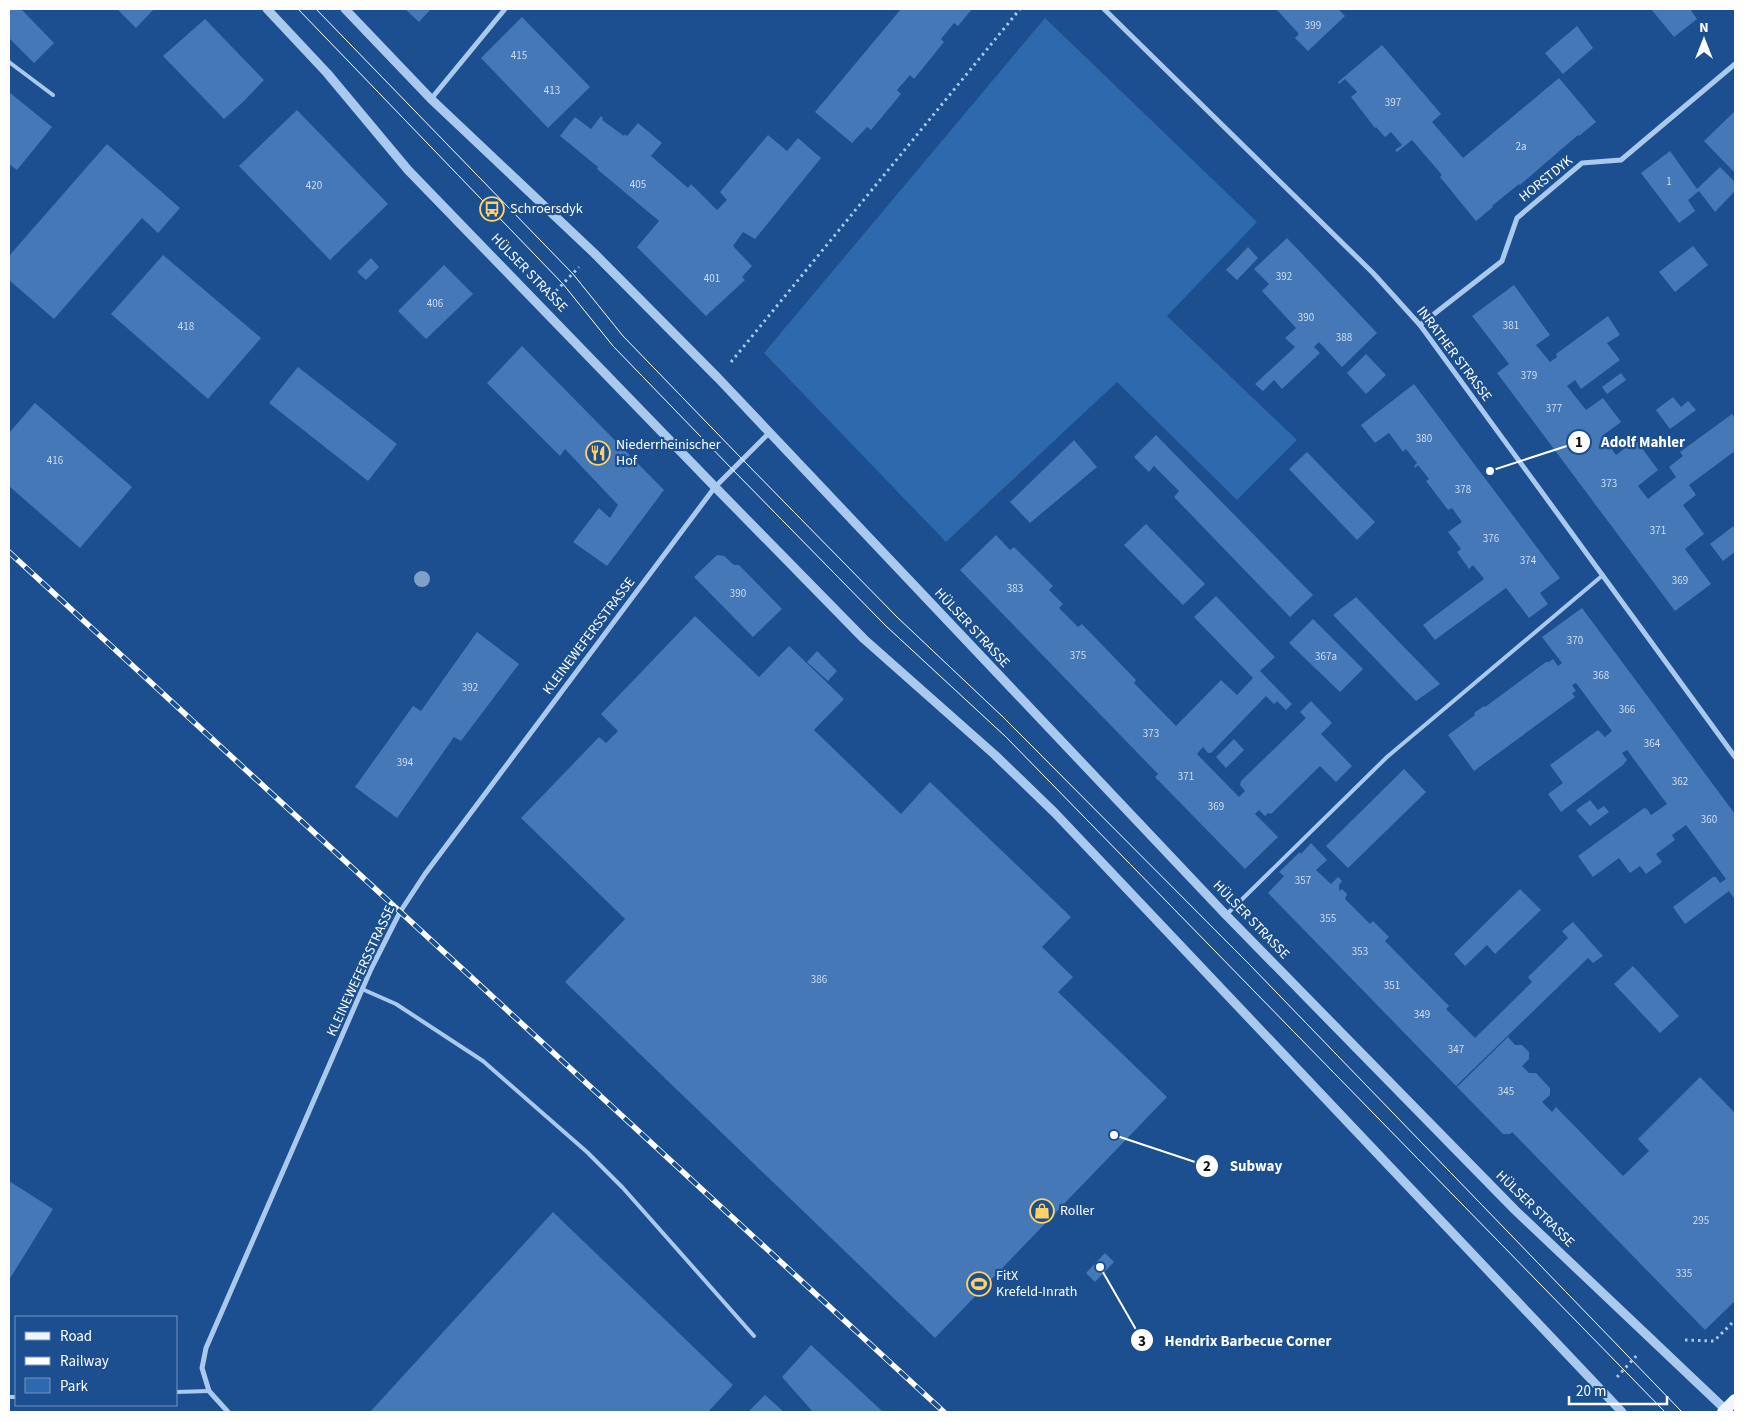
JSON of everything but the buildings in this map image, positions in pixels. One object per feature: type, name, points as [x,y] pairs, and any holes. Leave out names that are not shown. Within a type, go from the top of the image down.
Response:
[{"type":"main road","points":[[1726,1411],[1735,1400]]},
{"type":"street","name":"HÜLSER STRASSE","points":[[267,9],[327,73],[408,170],[864,639],[995,755],[1055,813],[1622,1412]]},
{"type":"street","name":"HÜLSER STRASSE","points":[[344,9],[431,99],[594,253],[718,378],[1226,915],[1515,1210],[1726,1411]]},
{"type":"street","points":[[431,99],[505,9]]},
{"type":"street","name":"INRATHER STRASSE","points":[[1104,9],[1373,273],[1420,325],[1735,757]]},
{"type":"street","name":"HORSTDYK","points":[[1420,325],[1502,261],[1517,218],[1582,163],[1621,160],[1735,64]]},
{"type":"street","points":[[715,487],[769,433]]},
{"type":"street","name":"KLEINEWEFERSSTRASSE","points":[[228,1412],[209,1391],[202,1368],[206,1348],[362,989],[400,912],[418,884],[715,487]]},
{"type":"lane","points":[[9,62],[53,95]]},
{"type":"lane","points":[[1226,915],[1387,757],[1603,575]]},
{"type":"lane","points":[[362,989],[396,1004],[484,1062],[587,1152],[623,1188],[754,1336]]},
{"type":"lane","points":[[178,1392],[209,1391]]},
{"type":"path","points":[[718,378],[1020,9]]},
{"type":"path","points":[[540,305],[594,253]]},
{"type":"green space","points":[[1045,18],[1257,222],[1167,316],[1297,440],[1237,500],[1117,382],[946,542],[764,353]]},
{"type":"tram line","points":[[298,9],[563,284],[613,346],[732,469],[886,626],[1006,737],[1665,1412]]},
{"type":"tram line","points":[[316,9],[573,274],[623,336],[742,459],[897,617],[1003,717],[1249,964],[1682,1412]]},
{"type":"railway","points":[[9,552],[944,1412]]},
{"type":"place","name":"Schroersdyk","points":[[492,209]]},
{"type":"place","name":"Niederrheinischer Hof","points":[[598,453]]},
{"type":"place","name":"Adolf Mahler","points":[[1490,471]]},
{"type":"place","name":"Subway","points":[[1114,1135]]},
{"type":"place","name":"Roller","points":[[1042,1211]]},
{"type":"place","name":"Hendrix Barbecue Corner","points":[[1100,1267]]},
{"type":"place","name":"FitX Krefeld-Inrath","points":[[979,1284]]}]
